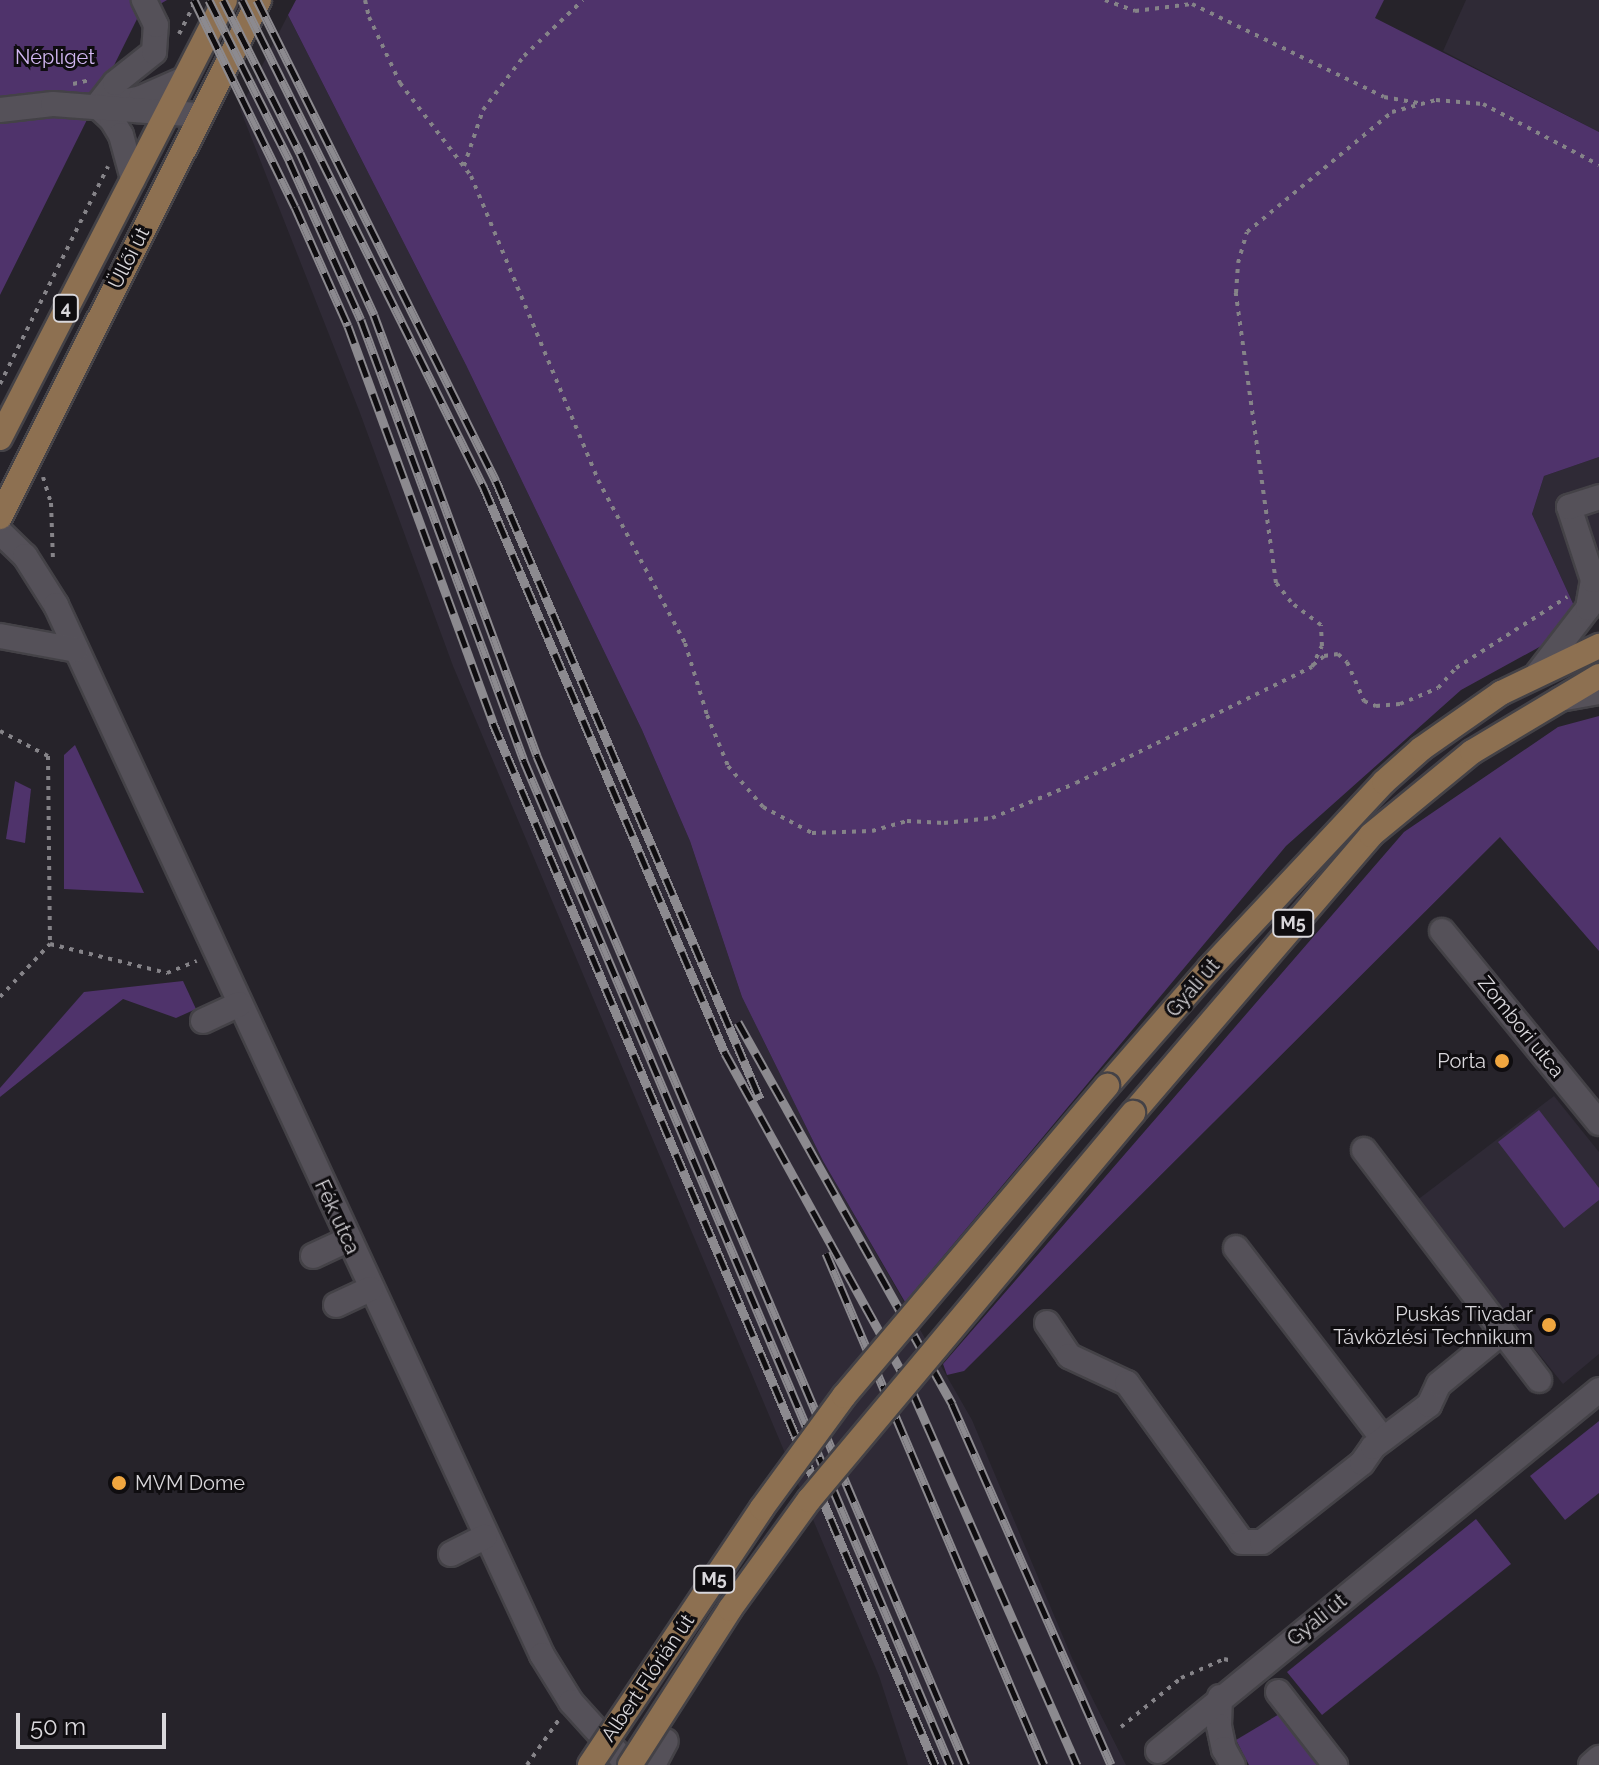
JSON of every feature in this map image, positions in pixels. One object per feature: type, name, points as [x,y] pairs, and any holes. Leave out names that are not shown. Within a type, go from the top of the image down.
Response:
[{"type":"main road","name":"Üllői út","points":[[0,438],[225,0]]},
{"type":"main road","name":"Üllői út","points":[[0,517],[259,0]]},
{"type":"main road","name":"Gyáli út","points":[[844,1396],[1107,1086],[1301,868],[1384,782],[1470,713],[1538,673],[1599,646]]},
{"type":"main road","name":"Gyáli út","points":[[866,1433],[1133,1113],[1371,835],[1472,752],[1599,676]]},
{"type":"main road","name":"Albert Flórián út","points":[[590,1765],[762,1508],[844,1396]]},
{"type":"main road","name":"Albert Flórián út","points":[[629,1765],[730,1609],[809,1500],[866,1433]]},
{"type":"street","points":[[97,106],[115,83],[154,52],[156,25],[144,0]]},
{"type":"street","points":[[97,106],[141,98],[184,79]]},
{"type":"street","points":[[0,110],[53,104],[201,115]]},
{"type":"street","points":[[97,106],[112,120],[121,135],[133,179]]},
{"type":"street","points":[[1538,673],[1588,608],[1593,580],[1569,507],[1599,497]]},
{"type":"street","name":"Fék utca","points":[[0,532],[25,556],[56,605],[542,1655],[571,1702],[629,1765]]},
{"type":"street","name":"Fék utca","points":[[0,556],[19,569],[56,605]]},
{"type":"street","points":[[0,636],[76,650]]},
{"type":"street","points":[[1558,699],[1599,692]]},
{"type":"street","name":"Zombori utca","points":[[1442,931],[1599,1123]]},
{"type":"street","points":[[203,1021],[239,1004]]},
{"type":"street","points":[[1364,1150],[1539,1380]]},
{"type":"street","points":[[313,1256],[348,1240]]},
{"type":"street","points":[[1236,1248],[1383,1439]]},
{"type":"street","points":[[336,1305],[370,1289]]},
{"type":"street","points":[[1047,1323],[1069,1356],[1127,1383],[1242,1542],[1262,1542],[1362,1463],[1383,1439],[1429,1405],[1439,1384],[1502,1332]]},
{"type":"street","name":"Gyáli út","points":[[1158,1751],[1220,1697],[1599,1390]]},
{"type":"street","points":[[451,1554],[485,1537]]},
{"type":"street","points":[[1278,1692],[1335,1765]]},
{"type":"street","points":[[1220,1697],[1219,1726],[1224,1749],[1233,1765]]},
{"type":"street","points":[[653,1765],[666,1741]]},
{"type":"street","points":[[1591,1765],[1599,1758]]},
{"type":"path","points":[[365,0],[369,17],[400,83],[471,176],[598,480],[685,643],[707,715],[728,766],[763,807],[812,833],[872,831],[907,821],[944,823],[992,818],[1076,783],[1312,667],[1324,656],[1338,654],[1347,662],[1364,701],[1376,706],[1400,704],[1438,688],[1456,668],[1593,580]]},
{"type":"path","points":[[464,166],[483,110],[524,56],[583,0]]},
{"type":"path","points":[[1105,0],[1135,11],[1192,4],[1384,97],[1421,104]]},
{"type":"path","points":[[1312,667],[1322,646],[1321,625],[1291,602],[1276,583],[1236,293],[1238,263],[1247,232],[1392,112],[1436,100],[1483,104],[1599,165]]},
{"type":"path","points":[[0,384],[115,153]]},
{"type":"path","points":[[51,503],[53,561]]},
{"type":"path","points":[[0,731],[48,756],[50,944],[0,997]]},
{"type":"path","points":[[50,944],[167,973],[216,954]]},
{"type":"path","points":[[1121,1727],[1181,1678],[1224,1659],[1261,1665]]},
{"type":"path","points":[[527,1765],[571,1702]]},
{"type":"shaded area","points":[[1466,0],[1599,0],[1599,132],[1443,51]]},
{"type":"shaded area","points":[[288,15],[466,365],[642,730],[690,841],[742,997],[823,1161],[972,1420],[1072,1658],[1126,1765],[908,1765],[879,1676],[453,666],[360,413],[240,109]]},
{"type":"shaded area","points":[[1599,457],[1599,603],[1576,610],[1532,514],[1544,476]]},
{"type":"shaded area","points":[[1554,1096],[1599,1152],[1599,1354],[1563,1384],[1416,1201]]},
{"type":"green space","name":"Népliget","points":[[0,0],[167,0],[138,17],[0,295]]},
{"type":"green space","points":[[296,0],[1384,0],[1375,18],[1599,132],[1599,457],[1544,476],[1532,514],[1576,610],[1543,645],[1461,690],[1286,846],[905,1302],[823,1161],[742,997],[690,841],[642,730],[466,365],[288,15]]},
{"type":"green space","points":[[1599,716],[1599,951],[1500,837],[964,1371],[947,1375],[943,1364],[1404,832],[1558,727]]},
{"type":"green space","points":[[75,745],[144,893],[64,889],[64,755]]},
{"type":"green space","points":[[15,781],[31,789],[25,843],[6,839]]},
{"type":"green space","points":[[183,981],[196,1009],[176,1018],[123,999],[0,1097],[0,1088],[84,992]]},
{"type":"green space","points":[[1539,1110],[1599,1188],[1599,1200],[1564,1228],[1498,1142]]},
{"type":"green space","points":[[1599,1421],[1599,1493],[1565,1520],[1530,1476]]},
{"type":"green space","points":[[1476,1519],[1511,1564],[1322,1715],[1287,1672]]},
{"type":"green space","points":[[1281,1713],[1322,1765],[1249,1765],[1236,1740]]},
{"type":"railway","points":[[194,0],[295,207],[348,326],[493,723],[935,1765]]},
{"type":"railway","points":[[209,0],[289,160],[361,320],[524,761],[950,1765]]},
{"type":"railway","points":[[223,0],[300,153],[374,315],[537,756],[966,1765]]},
{"type":"railway","points":[[242,0],[484,488],[725,1053],[912,1391],[1077,1765]]},
{"type":"railway","points":[[257,0],[496,481],[760,1099]]},
{"type":"railway","points":[[738,1022],[952,1404],[1111,1765]]},
{"type":"railway","points":[[826,1253],[1044,1765]]},
{"type":"place","name":"Porta","points":[[1502,1061]]},
{"type":"place","name":"Puskás Tivadar Távközlési Technikum","points":[[1549,1325]]},
{"type":"place","name":"MVM Dome","points":[[119,1483]]}]
